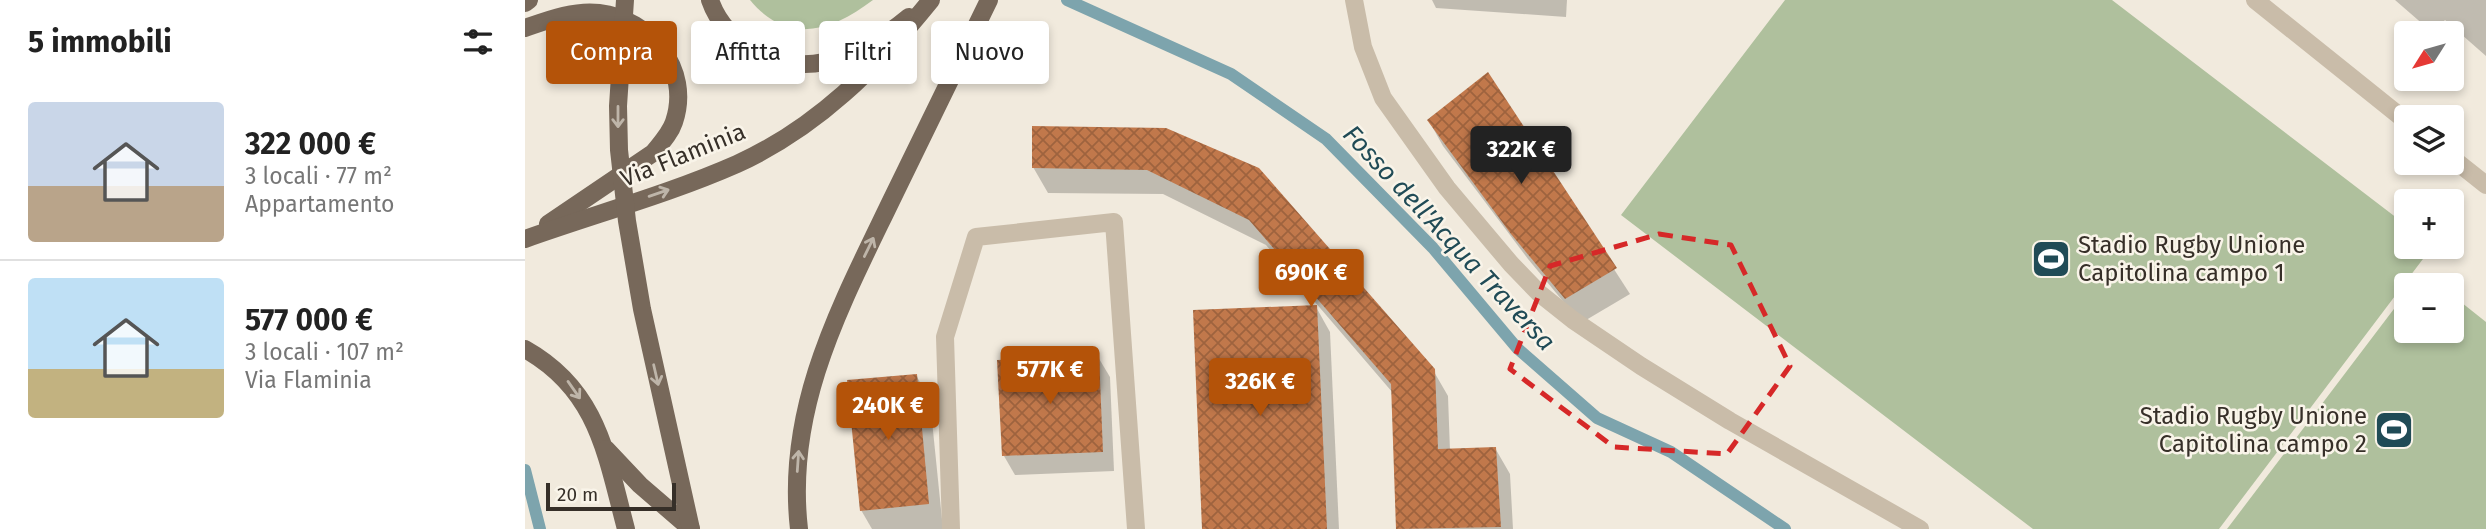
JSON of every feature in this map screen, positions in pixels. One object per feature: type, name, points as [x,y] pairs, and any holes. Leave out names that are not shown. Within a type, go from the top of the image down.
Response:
[{"type":"main road","points":[[625,0],[618,117],[627,220],[642,309],[691,529]]},
{"type":"main road","points":[[710,0],[726,27],[745,46],[767,57],[800,64],[823,63],[848,54],[897,27],[931,0]]},
{"type":"main road","name":"Via Flaminia","points":[[526,238],[715,172],[765,148],[837,100],[861,79],[892,48],[931,0]]},
{"type":"main road","points":[[799,529],[799,440],[821,356],[851,285],[989,0]]},
{"type":"main road","points":[[525,28],[547,20],[597,13],[633,22],[647,32],[669,61],[677,82],[678,100],[671,129],[653,153],[526,238]]},
{"type":"main road","points":[[525,349],[549,364],[571,384],[587,410],[604,446],[626,529]]},
{"type":"main road","points":[[604,446],[640,485],[691,529]]},
{"type":"lane","points":[[1354,0],[1363,47],[1383,98],[1447,188],[1539,293],[1573,320],[1641,366],[1730,421],[1920,529]]},
{"type":"lane","points":[[2255,0],[2394,111]]},
{"type":"lane","points":[[2464,168],[2486,185]]},
{"type":"lane","points":[[951,529],[945,337],[976,237],[1114,222],[1136,529]]},
{"type":"highlighted area","points":[[1659,234],[1731,245],[1790,366],[1727,454],[1614,447],[1510,369],[1550,266]]},
{"type":"green space","points":[[750,0],[873,0],[842,20],[819,21],[819,27],[810,29],[805,29],[805,21],[775,21]]},
{"type":"green space","name":"Stadio Rugby Unione Capitolina campo 1","points":[[1785,0],[2112,0],[2394,216],[2394,259],[2423,259],[2412,273],[2394,273],[2394,297],[2219,529],[2033,529],[1621,215]]},
{"type":"green space","name":"Stadio Rugby Unione Capitolina campo 2","points":[[2464,305],[2486,322],[2486,529],[2227,529],[2394,309],[2394,343],[2464,343]]},
{"type":"building","points":[[1488,72],[1617,268],[1565,299],[1511,234],[1427,120]]},
{"type":"building","points":[[1032,126],[1166,128],[1259,168],[1435,369],[1438,449],[1496,447],[1501,527],[1396,529],[1391,384],[1249,220],[1147,170],[1032,168]]},
{"type":"building","points":[[1317,305],[1327,529],[1202,529],[1193,310]]},
{"type":"building","points":[[1099,355],[1103,452],[1002,456],[997,360]]},
{"type":"building","points":[[917,374],[929,504],[860,511],[847,380]]},
{"type":"waterway","name":"Fosso dell'Acqua Traversa","points":[[1067,0],[1231,74],[1326,139],[1433,248],[1517,348],[1597,418],[1671,452],[1785,529]]},
{"type":"waterway","points":[[525,470],[540,529]]},
{"type":"place","name":"Stadio Rugby Unione Capitolina campo 1","points":[[2051,259]]},
{"type":"place","name":"Stadio Rugby Unione Capitolina campo 2","points":[[2394,430]]}]
